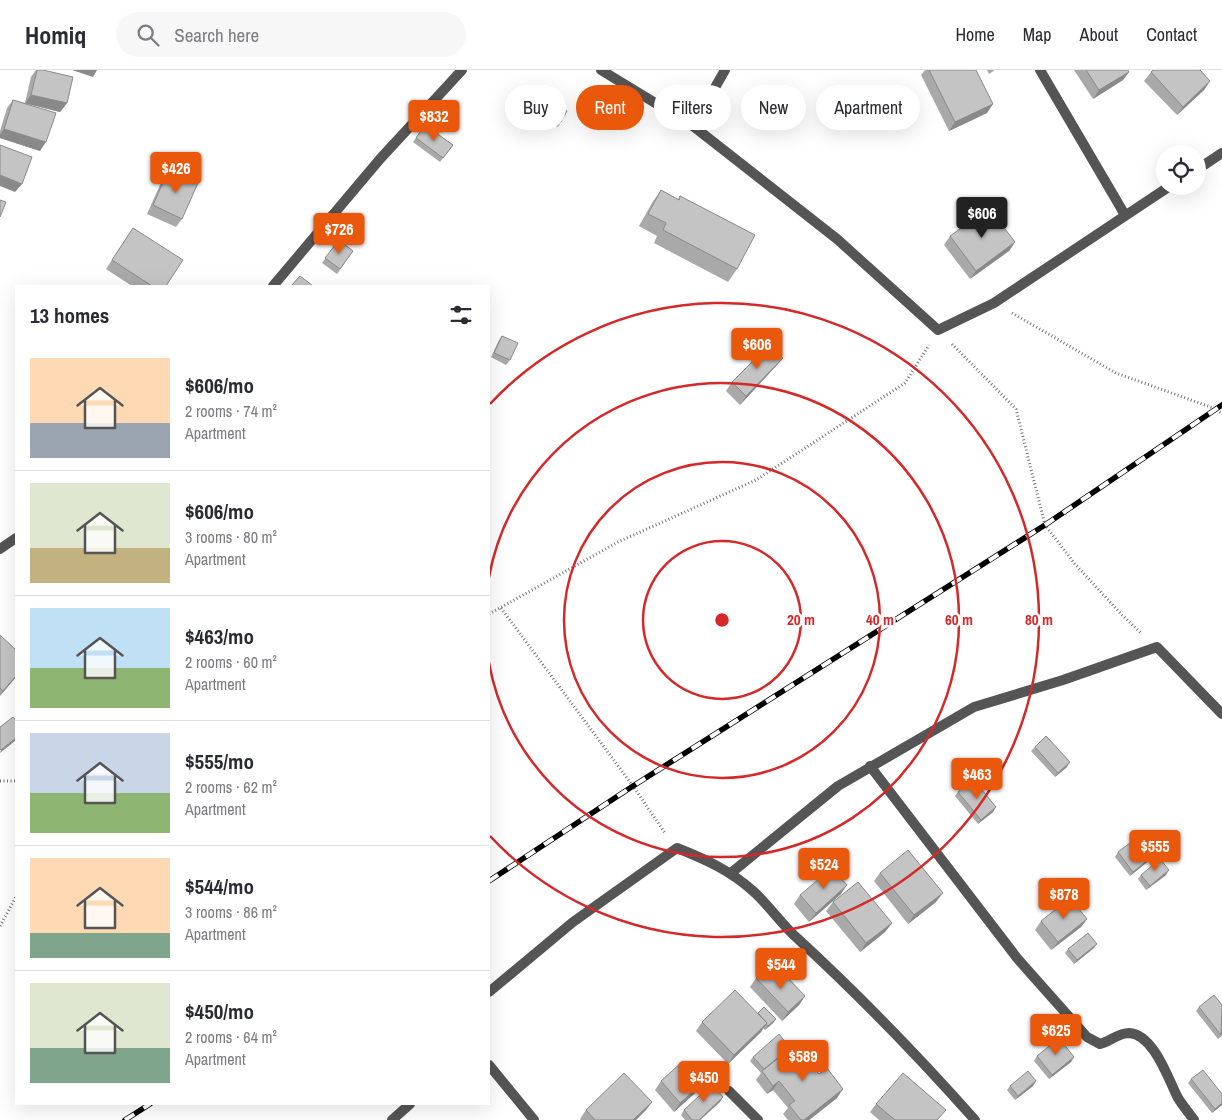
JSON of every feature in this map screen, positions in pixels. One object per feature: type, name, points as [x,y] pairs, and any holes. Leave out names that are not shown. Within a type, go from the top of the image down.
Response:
[{"type":"street","points":[[274,285],[380,159],[462,70]]},
{"type":"street","points":[[601,70],[654,102]]},
{"type":"street","points":[[716,85],[725,70]]},
{"type":"street","points":[[1040,70],[1125,215]]},
{"type":"street","points":[[698,130],[837,239],[938,330],[994,302],[1156,195]]},
{"type":"street","points":[[1206,164],[1222,153]]},
{"type":"street","points":[[0,549],[15,539]]},
{"type":"street","points":[[731,873],[838,786],[974,706],[1063,680],[1157,648],[1222,714]]},
{"type":"street","points":[[870,766],[1017,958],[1087,1037],[1100,1044],[1122,1034],[1132,1033],[1143,1040],[1158,1056],[1178,1098],[1194,1120]]},
{"type":"street","points":[[490,991],[573,922],[678,848],[731,873],[754,892],[785,927],[837,975],[975,1120]]},
{"type":"street","points":[[490,1066],[534,1120]]},
{"type":"street","points":[[729,1091],[758,1120]]},
{"type":"street","points":[[392,1120],[409,1105]]},
{"type":"path","points":[[994,302],[1116,373],[1216,409],[1222,414]]},
{"type":"path","points":[[490,614],[618,542],[756,480],[905,383],[938,330],[1016,409],[1045,525],[1075,564],[1122,615],[1157,648]]},
{"type":"path","points":[[501,608],[633,786],[672,844],[678,848]]},
{"type":"path","points":[[0,781],[15,781]]},
{"type":"path","points":[[0,926],[15,899]]},
{"type":"building","points":[[37,70],[73,77],[67,103],[31,95]]},
{"type":"building","points":[[929,70],[976,70],[993,104],[955,122]]},
{"type":"building","points":[[1086,70],[1128,70],[1129,72],[1099,90]]},
{"type":"building","points":[[1153,70],[1200,70],[1210,81],[1183,107],[1151,72]]},
{"type":"building","points":[[13,100],[56,113],[46,142],[4,129]]},
{"type":"building","points":[[425,125],[453,145],[443,158],[416,138]]},
{"type":"building","points":[[0,145],[32,157],[22,184],[0,175]]},
{"type":"building","points":[[169,169],[198,183],[182,219],[153,205]]},
{"type":"building","points":[[661,190],[679,200],[680,196],[755,235],[737,269],[663,230],[666,223],[648,214]]},
{"type":"building","points":[[0,200],[6,202],[0,217]]},
{"type":"building","points":[[989,208],[1015,242],[976,271],[950,236]]},
{"type":"building","points":[[133,228],[183,260],[167,285],[150,285],[112,260]]},
{"type":"building","points":[[339,240],[353,251],[340,269],[325,258]]},
{"type":"building","points":[[300,276],[312,285],[292,285]]},
{"type":"building","points":[[502,336],[518,343],[510,360],[494,353]]},
{"type":"building","points":[[769,345],[783,358],[746,396],[732,382]]},
{"type":"building","points":[[0,635],[15,649],[15,677],[3,691],[0,688]]},
{"type":"building","points":[[13,717],[15,719],[15,739],[1,750],[0,749],[0,727]]},
{"type":"building","points":[[1046,736],[1070,762],[1058,773],[1035,747]]},
{"type":"building","points":[[973,779],[996,807],[981,820],[958,792]]},
{"type":"building","points":[[1139,836],[1154,855],[1133,872],[1118,852]]},
{"type":"building","points":[[908,850],[943,893],[914,915],[880,873]]},
{"type":"building","points":[[1160,859],[1169,870],[1150,886],[1141,875]]},
{"type":"building","points":[[832,868],[847,885],[816,913],[800,895]]},
{"type":"building","points":[[858,882],[892,923],[866,943],[833,902]]},
{"type":"building","points":[[1070,898],[1087,919],[1058,942],[1041,921]]},
{"type":"building","points":[[1088,933],[1097,944],[1077,960],[1068,949]]},
{"type":"building","points":[[767,968],[781,982],[787,977],[805,996],[788,1012],[756,978]]},
{"type":"building","points":[[735,990],[767,1023],[734,1055],[702,1022]]},
{"type":"building","points":[[1214,995],[1222,1005],[1221,1035],[1199,1007]]},
{"type":"building","points":[[764,1007],[776,1019],[768,1026],[758,1013]]},
{"type":"building","points":[[779,1034],[790,1048],[764,1069],[753,1057]]},
{"type":"building","points":[[1059,1038],[1074,1057],[1052,1075],[1037,1056]]},
{"type":"building","points":[[795,1045],[819,1074],[827,1068],[843,1089],[804,1120],[801,1120],[789,1105],[795,1101],[779,1081],[773,1086],[762,1071]]},
{"type":"building","points":[[682,1062],[690,1071],[699,1064],[710,1077],[680,1103],[661,1081]]},
{"type":"building","points":[[1203,1070],[1222,1094],[1222,1103],[1215,1109],[1191,1079]]},
{"type":"building","points":[[1028,1071],[1036,1081],[1018,1096],[1010,1086]]},
{"type":"building","points":[[624,1073],[652,1102],[633,1120],[595,1120],[586,1110]]},
{"type":"building","points":[[903,1073],[946,1110],[937,1120],[895,1120],[876,1104]]},
{"type":"building","points":[[712,1084],[723,1097],[699,1120],[692,1120],[684,1110]]},
{"type":"railway","points":[[490,880],[633,786],[1045,525],[1222,405]]},
{"type":"railway","points":[[125,1120],[148,1105]]}]
